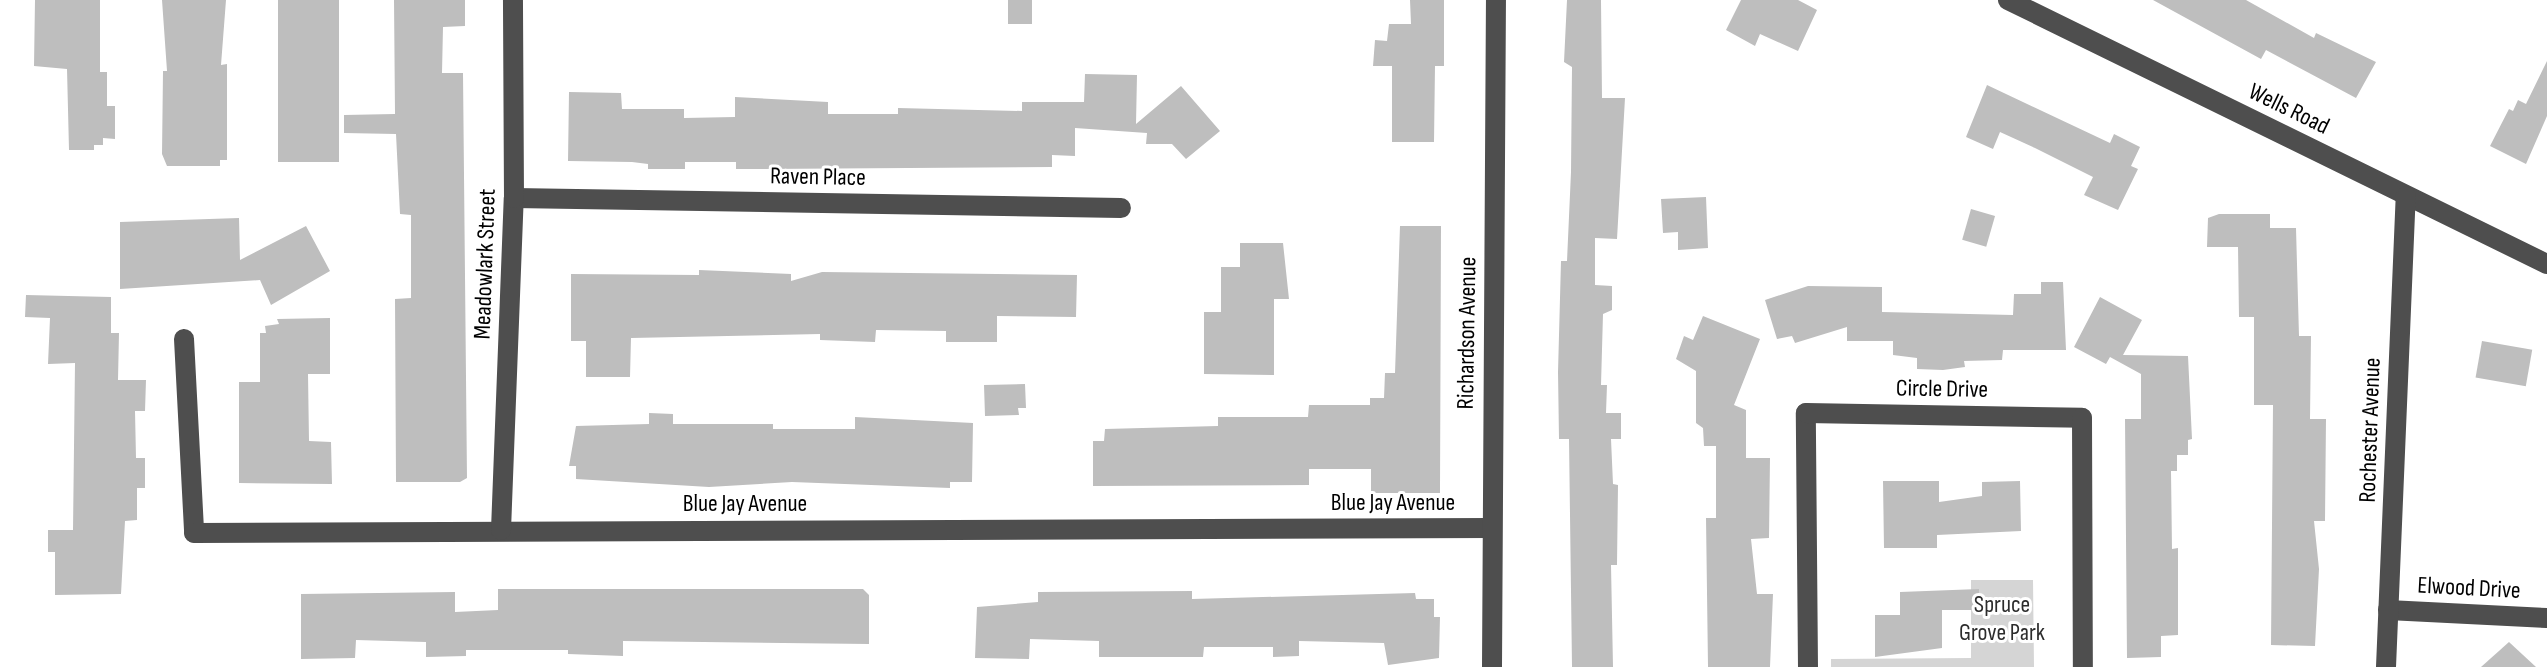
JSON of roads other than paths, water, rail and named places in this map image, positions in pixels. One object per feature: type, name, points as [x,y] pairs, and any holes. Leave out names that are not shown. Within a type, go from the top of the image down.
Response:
[{"type":"street","name":"Meadowlark Street","points":[[501,530],[514,198],[513,0]]},
{"type":"street","name":"Richardson Avenue","points":[[1492,667],[1496,0]]},
{"type":"street","name":"Wells Road","points":[[2008,0],[2547,264]]},
{"type":"street","name":"Rochester Avenue","points":[[2386,667],[2406,196]]},
{"type":"street","name":"Raven Place","points":[[514,198],[1121,208]]},
{"type":"street","name":"Blue Jay Avenue","points":[[184,339],[194,533],[1491,528]]},
{"type":"street","name":"Circle Drive","points":[[1808,667],[1806,413],[2082,418],[2083,667]]},
{"type":"street","name":"Elwood Drive","points":[[2388,610],[2547,618]]},
{"type":"park label","name":"Spruce Grove Park","points":[[2002,619]]}]
